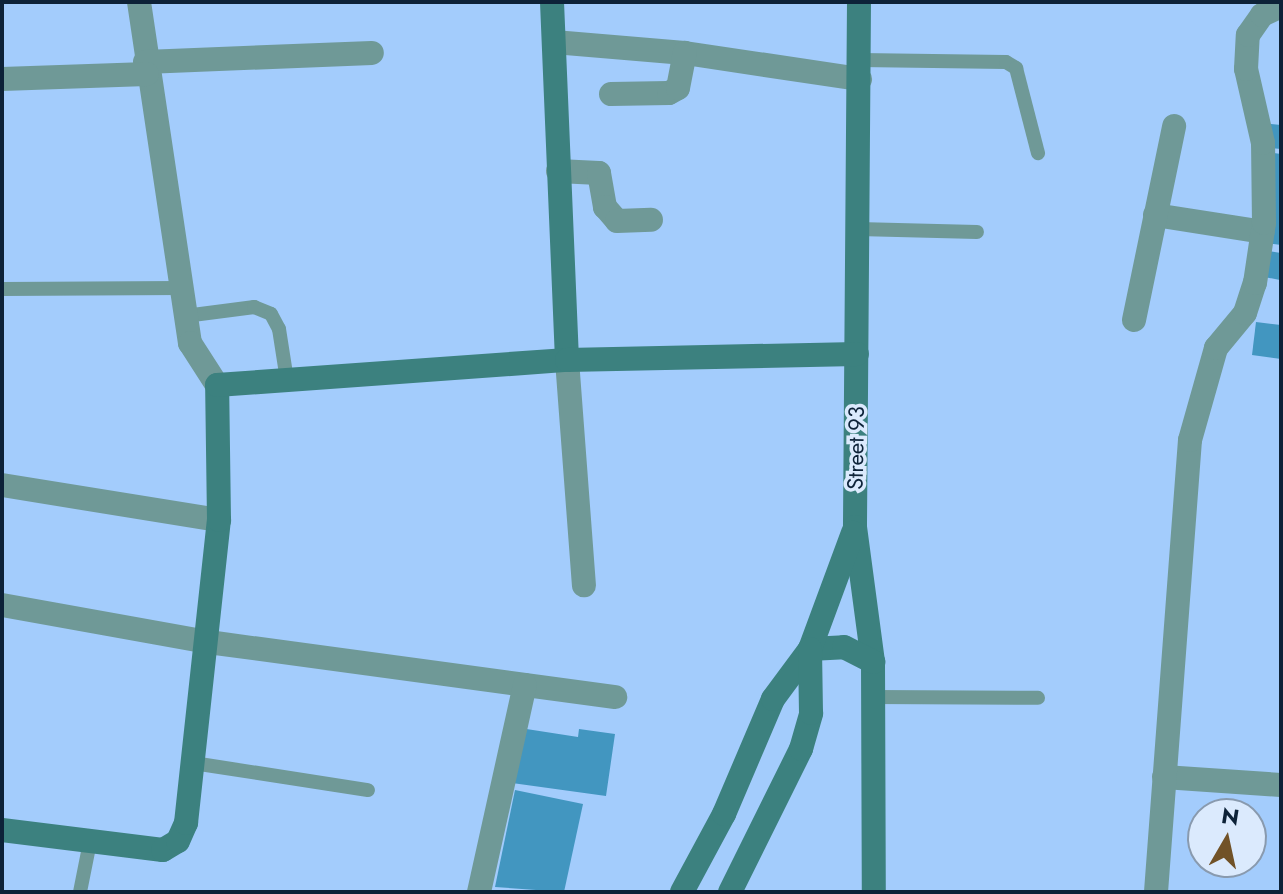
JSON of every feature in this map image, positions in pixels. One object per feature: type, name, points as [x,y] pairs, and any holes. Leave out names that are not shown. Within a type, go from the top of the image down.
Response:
[{"type":"street","points":[[2,830],[163,850],[178,841],[193,763],[219,520],[217,385],[190,343],[146,68],[139,2]]},
{"type":"street","points":[[552,2],[567,360],[584,585]]},
{"type":"street","name":"Street 93","points":[[859,2],[855,527],[873,662],[874,892]]},
{"type":"street","points":[[1156,892],[1190,440],[1216,348],[1245,313],[1270,226],[1263,143],[1246,69],[1248,35],[1262,15],[1281,6]]},
{"type":"street","points":[[554,42],[860,69]]},
{"type":"street","points":[[2,79],[372,53]]},
{"type":"street","points":[[611,94],[669,93],[678,88],[685,53]]},
{"type":"street","points":[[1134,320],[1174,126]]},
{"type":"street","points":[[558,171],[599,173],[605,207],[617,221],[651,220]]},
{"type":"street","points":[[1155,215],[1270,226]]},
{"type":"street","points":[[217,385],[567,360],[857,354]]},
{"type":"street","points":[[2,485],[219,520]]},
{"type":"street","points":[[682,892],[724,814],[773,699],[810,649],[855,527]]},
{"type":"street","points":[[2,605],[208,642],[615,697]]},
{"type":"street","points":[[810,649],[844,647],[873,662]]},
{"type":"street","points":[[730,892],[801,749],[811,713],[810,649]]},
{"type":"street","points":[[479,892],[525,685]]},
{"type":"street","points":[[1164,777],[1281,785]]},
{"type":"lane","points":[[860,69],[1006,62],[1016,68],[1038,153]]},
{"type":"lane","points":[[858,229],[977,232]]},
{"type":"lane","points":[[2,289],[180,288]]},
{"type":"lane","points":[[185,316],[254,307],[271,314],[279,329],[287,380]]},
{"type":"lane","points":[[873,697],[1038,698]]},
{"type":"lane","points":[[193,763],[368,790]]},
{"type":"lane","points":[[80,892],[90,842]]},
{"type":"building","points":[[1271,124],[1281,125],[1281,149],[1269,148]]},
{"type":"building","points":[[1266,152],[1281,154],[1281,245],[1253,241]]},
{"type":"building","points":[[1263,250],[1281,253],[1280,280],[1259,276]]},
{"type":"building","points":[[1256,322],[1281,325],[1281,359],[1252,355]]},
{"type":"building","points":[[520,728],[578,737],[579,729],[615,734],[606,796],[512,783]]},
{"type":"building","points":[[515,790],[583,804],[564,892],[495,887]]}]
